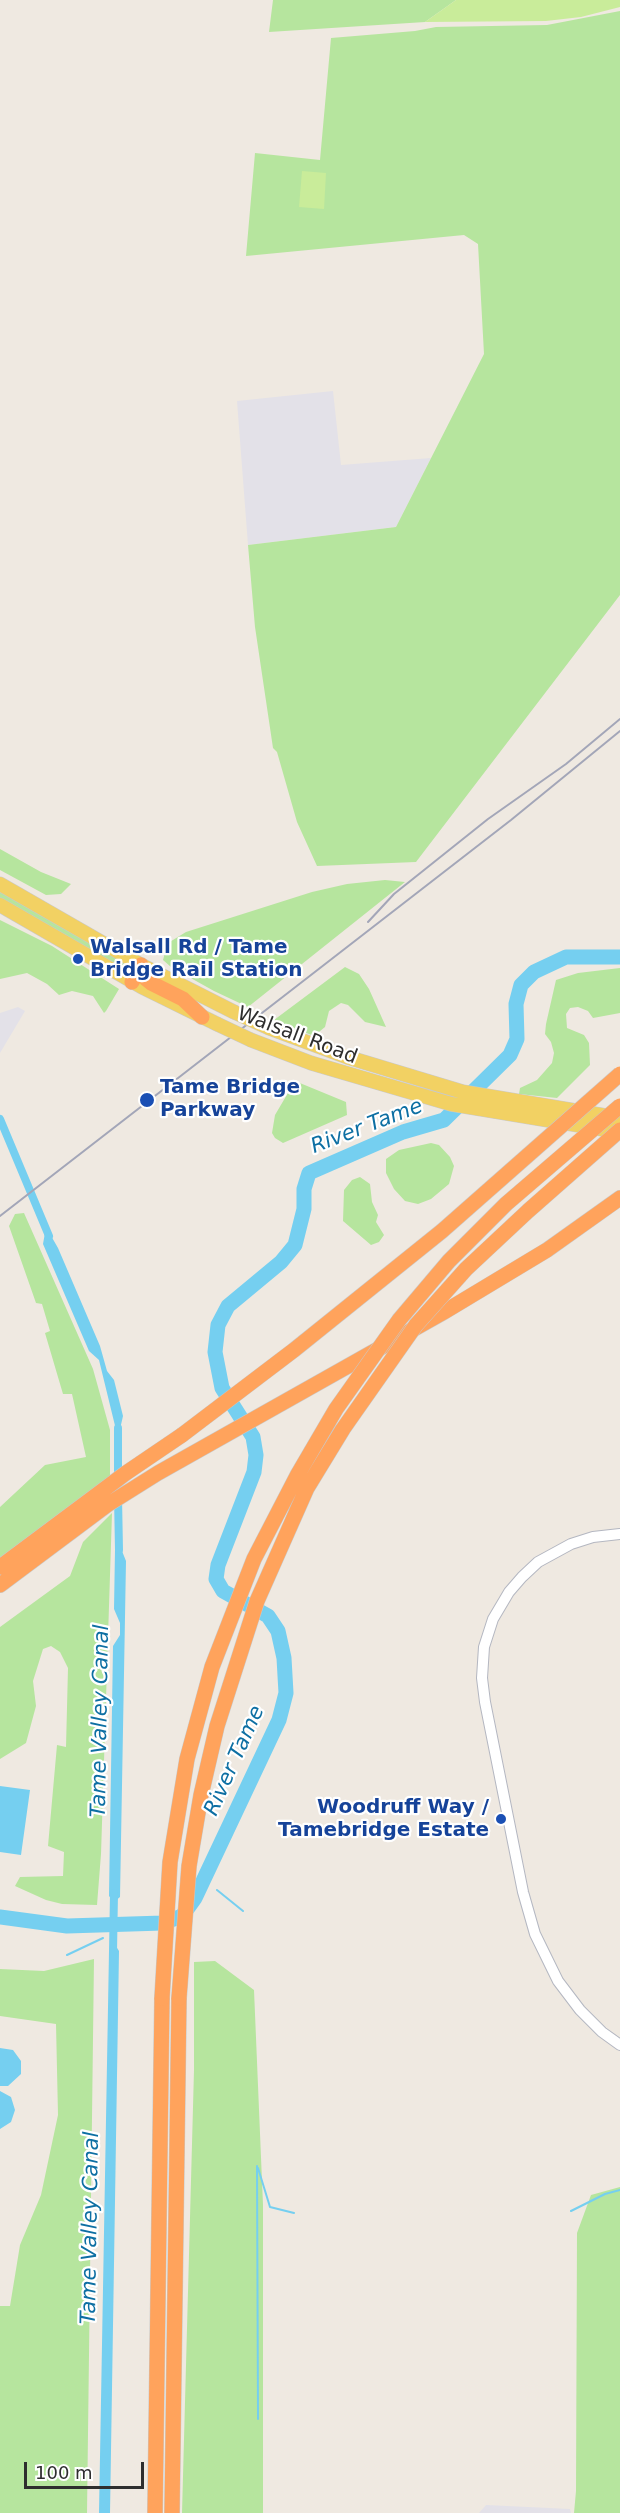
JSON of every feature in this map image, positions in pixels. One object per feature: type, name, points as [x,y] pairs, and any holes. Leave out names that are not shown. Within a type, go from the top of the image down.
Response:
[{"type":"highway","points":[[132,982],[141,965]]},
{"type":"highway","points":[[141,965],[146,979],[183,999],[202,1017]]},
{"type":"highway","points":[[0,1567],[126,1473],[182,1435],[294,1350],[442,1231],[620,1074]]},
{"type":"highway","points":[[155,2513],[162,1998],[170,1862],[187,1758],[212,1667],[246,1580],[298,1474],[336,1409],[393,1329],[449,1261],[506,1204],[620,1106]]},
{"type":"highway","points":[[172,2513],[179,1998],[189,1866],[201,1795],[217,1726],[257,1601],[307,1488],[343,1429],[423,1317],[489,1247],[620,1131]]},
{"type":"highway","points":[[0,1585],[107,1505],[187,1456],[444,1312],[547,1250],[620,1198]]},
{"type":"main road","name":"Walsall Road","points":[[0,884],[141,965],[234,1012],[294,1038],[463,1092],[620,1118]]},
{"type":"main road","name":"Walsall Road","points":[[0,905],[132,982],[251,1040],[311,1063],[451,1104],[620,1131]]},
{"type":"street","points":[[620,1534],[593,1537],[571,1544],[538,1562],[522,1577],[509,1592],[494,1619],[484,1647],[482,1678],[484,1702],[523,1892],[535,1934],[547,1964],[580,2010],[602,2032],[620,2045]]},
{"type":"shaded area","points":[[333,391],[341,465],[431,458],[396,527],[248,545],[237,401]]},
{"type":"shaded area","points":[[18,1007],[25,1011],[0,1053],[0,1013]]},
{"type":"shaded area","points":[[486,2505],[570,2509],[571,2513],[479,2513]]},
{"type":"green space","points":[[273,0],[456,0],[425,22],[269,32]]},
{"type":"green space","points":[[456,0],[620,0],[620,7],[581,17],[546,21],[425,22]]},
{"type":"green space","points":[[620,11],[620,595],[416,862],[317,866],[297,822],[277,752],[273,748],[255,627],[248,545],[396,527],[484,354],[478,244],[464,235],[246,256],[255,153],[320,160],[331,38],[436,27],[547,25]]},
{"type":"green space","points":[[302,171],[326,173],[324,209],[299,207]]},
{"type":"green space","points":[[0,849],[41,872],[71,884],[61,894],[46,895],[0,870]]},
{"type":"green space","points":[[385,880],[405,882],[248,1007],[214,991],[171,967],[163,960],[168,943],[186,932],[312,892],[347,884]]},
{"type":"green space","points":[[0,890],[126,964],[117,968],[0,900]]},
{"type":"green space","points":[[0,920],[52,946],[119,989],[106,1011],[104,1013],[93,996],[72,991],[59,995],[47,984],[27,973],[0,979]]},
{"type":"green space","points":[[345,967],[359,974],[369,989],[386,1027],[365,1022],[348,1005],[341,1003],[329,1011],[325,1027],[314,1036],[274,1020]]},
{"type":"green space","points":[[620,968],[620,1013],[593,1018],[588,1011],[578,1007],[570,1008],[566,1014],[567,1028],[584,1035],[589,1043],[590,1065],[557,1098],[519,1094],[520,1088],[537,1080],[552,1063],[554,1053],[551,1042],[545,1034],[556,980],[578,973]]},
{"type":"green space","points":[[295,1081],[346,1102],[347,1115],[283,1143],[272,1133],[275,1115]]},
{"type":"green space","points":[[431,1143],[439,1145],[450,1157],[454,1166],[449,1184],[431,1199],[418,1204],[405,1201],[394,1189],[386,1173],[386,1159],[399,1150]]},
{"type":"green space","points":[[360,1177],[370,1184],[372,1202],[378,1215],[376,1222],[384,1235],[379,1242],[371,1245],[343,1221],[344,1190],[352,1180]]},
{"type":"green space","points":[[24,1213],[93,1369],[110,1430],[110,1476],[0,1558],[0,1507],[45,1465],[86,1457],[72,1394],[63,1394],[45,1333],[50,1331],[42,1304],[36,1303],[9,1226],[15,1214]]},
{"type":"green space","points":[[112,1513],[101,1854],[97,1905],[62,1904],[46,1900],[15,1886],[20,1877],[63,1876],[64,1852],[48,1846],[57,1745],[66,1747],[68,1668],[60,1652],[51,1646],[43,1649],[33,1681],[36,1706],[26,1743],[0,1759],[0,1627],[70,1576],[83,1542]]},
{"type":"green space","points":[[94,1959],[87,2513],[0,2513],[0,2306],[10,2306],[20,2245],[41,2195],[58,2115],[56,2024],[0,2016],[0,1969],[44,1971]]},
{"type":"green space","points":[[215,1961],[254,1990],[263,2205],[263,2513],[182,2513],[194,2070],[194,1962]]},
{"type":"green space","points":[[620,2187],[620,2513],[574,2513],[577,2233],[591,2195]]},
{"type":"water","points":[[46,1227],[58,1248],[100,1346],[107,1371],[114,1380],[123,1416],[118,1438],[99,1360],[89,1351],[43,1244]]},
{"type":"water","points":[[118,1541],[126,1561],[120,1897],[114,1902],[109,1896],[113,1646],[120,1635],[120,1623],[114,1609],[115,1550]]},
{"type":"water","points":[[0,1786],[30,1790],[21,1855],[0,1852]]},
{"type":"water","points":[[114,1943],[119,1951],[110,2513],[99,2513],[109,1951]]},
{"type":"water","points":[[0,2048],[13,2050],[21,2061],[21,2074],[8,2086],[0,2086]]},
{"type":"water","points":[[0,2091],[11,2097],[15,2110],[11,2122],[0,2129]]},
{"type":"waterway","name":"River Tame","points":[[0,1917],[67,1926],[163,1923],[182,1916],[195,1898],[279,1720],[286,1693],[284,1658],[278,1631],[268,1616],[223,1591],[216,1579],[218,1565],[254,1472],[256,1455],[253,1437],[222,1388],[215,1352],[218,1325],[228,1306],[281,1262],[295,1245],[304,1209],[304,1189],[309,1173],[403,1132],[444,1120],[510,1055],[517,1039],[516,1004],[521,985],[534,972],[566,957],[620,957]]},
{"type":"waterway","points":[[0,1119],[49,1236]]},
{"type":"waterway","points":[[118,1428],[118,1481]]},
{"type":"waterway","points":[[118,1497],[119,1550]]},
{"type":"waterway","points":[[217,1890],[243,1911]]},
{"type":"waterway","name":"River Tame","points":[[113,1952],[114,1893]]},
{"type":"waterway","points":[[67,1955],[103,1938]]},
{"type":"waterway","points":[[257,2166],[258,2419]]},
{"type":"waterway","points":[[258,2168],[270,2207],[294,2213]]},
{"type":"waterway","points":[[571,2211],[605,2194],[620,2190]]},
{"type":"railway","points":[[368,922],[394,894],[488,819],[566,764],[620,719]]},
{"type":"railway","points":[[0,1216],[511,820],[620,731]]},
{"type":"place","name":"Walsall Rd / Tame Bridge Rail Station","points":[[78,959]]},
{"type":"place","name":"Tame Bridge Parkway","points":[[147,1100]]},
{"type":"place","name":"Woodruff Way / Tamebridge Estate","points":[[501,1819]]},
{"type":"water label","name":"Tame Valley Canal","points":[[101,1721]]},
{"type":"water label","name":"Tame Valley Canal","points":[[91,2228]]}]
